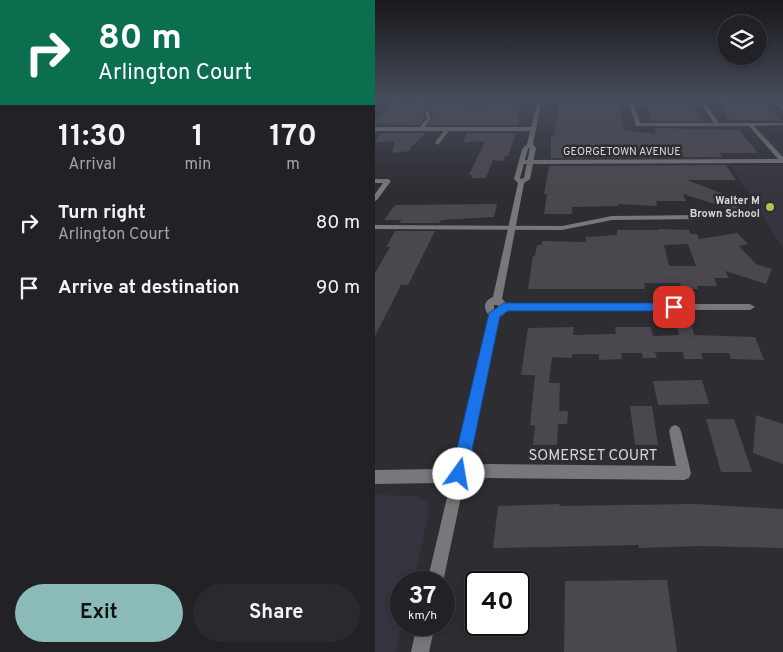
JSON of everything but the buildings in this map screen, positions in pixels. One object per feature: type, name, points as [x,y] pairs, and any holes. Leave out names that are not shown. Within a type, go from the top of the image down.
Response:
[{"type":"street","points":[[438,144],[448,129]]},
{"type":"street","points":[[521,182],[517,179],[525,148],[530,144],[533,129]]},
{"type":"street","points":[[755,129],[783,161]]},
{"type":"street","points":[[521,182],[527,179],[533,148],[530,144]]},
{"type":"street","name":"GEORGETOWN AVENUE","points":[[522,162],[783,161]]},
{"type":"street","points":[[375,181],[388,181],[375,199]]},
{"type":"street","points":[[437,571],[499,307],[511,228],[521,182]]},
{"type":"street","points":[[375,227],[568,228],[617,217],[702,217]]},
{"type":"street","points":[[499,307],[750,307]]},
{"type":"street","name":"SOMERSET COURT","points":[[459,474],[487,471],[684,473],[675,431]]},
{"type":"street","points":[[375,476],[459,474]]},
{"type":"street","points":[[420,652],[424,636]]},
{"type":"shaded area","name":"Walter M Brown School","points":[[731,166],[783,166],[783,248]]},
{"type":"shaded area","points":[[375,495],[417,496],[427,503],[429,512],[416,571],[390,571],[390,636],[399,636],[395,652],[375,652]]},
{"type":"place","name":"Walter M Brown School","points":[[770,207]]},
{"type":"route","points":[[459,474],[495,313],[502,311],[504,307],[674,307]]}]
